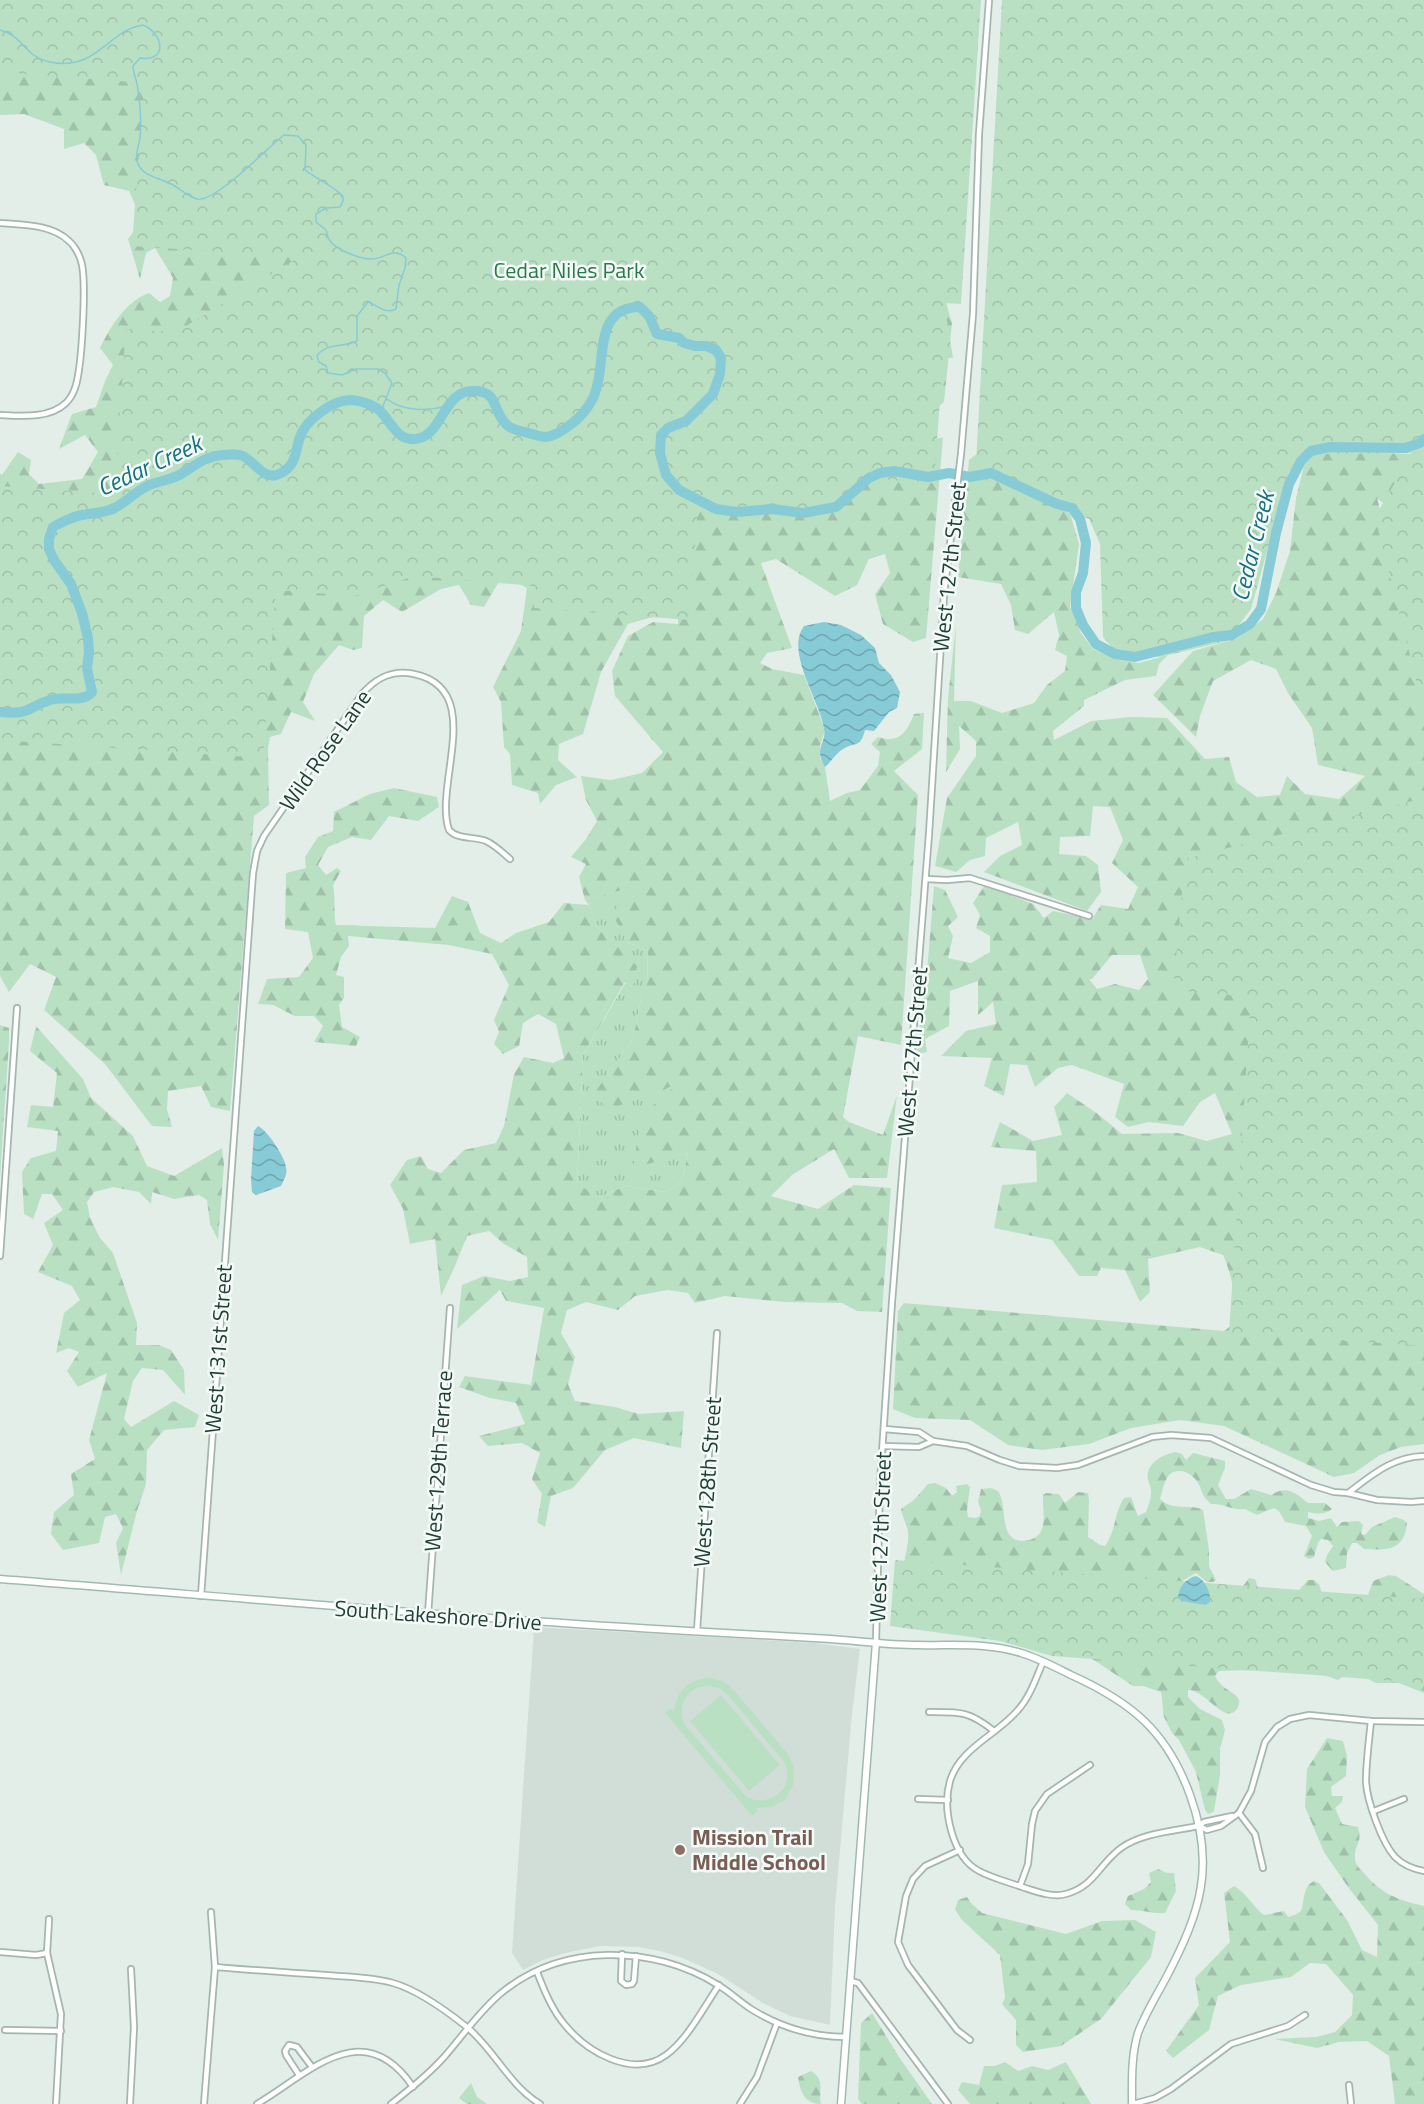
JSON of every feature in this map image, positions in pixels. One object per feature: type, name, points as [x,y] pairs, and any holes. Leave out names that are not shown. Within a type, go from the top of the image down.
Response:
[{"type":"street","name":"West 127th Street","points":[[841,2104],[876,1642],[880,1483],[901,1176],[926,879],[943,605],[961,454],[973,314],[979,134],[989,0]]},
{"type":"street","points":[[0,224],[31,226],[55,231],[70,241],[79,257],[84,284],[76,386],[70,399],[60,408],[46,413],[0,415]]},
{"type":"street","name":"Wild Rose Lane","points":[[236,1102],[253,873],[257,851],[264,836],[362,694],[378,679],[394,673],[415,674],[434,681],[443,690],[450,703],[453,723],[446,811],[449,830],[458,836],[488,842],[510,859]]},
{"type":"street","points":[[926,879],[970,878],[1089,916]]},
{"type":"street","points":[[0,1256],[17,1008]]},
{"type":"street","name":"West 131st Street","points":[[201,1596],[236,1102]]},
{"type":"street","name":"West 129th Terrace","points":[[428,1614],[450,1308]]},
{"type":"street","name":"West 128th Street","points":[[697,1632],[717,1333]]},
{"type":"street","points":[[884,1429],[919,1432],[933,1441],[967,1446],[1019,1466],[1057,1468],[1078,1465],[1152,1437],[1171,1435],[1211,1438],[1311,1485],[1334,1492],[1377,1500],[1424,1501]]},
{"type":"street","points":[[883,1446],[919,1448],[933,1441]]},
{"type":"street","points":[[1348,1493],[1395,1461],[1424,1456]]},
{"type":"street","name":"South Lakeshore Drive","points":[[0,1579],[536,1623],[918,1645],[993,1646],[1019,1652],[1104,1690],[1124,1703],[1148,1724],[1163,1741],[1183,1777],[1199,1826],[1203,1870],[1198,1906],[1187,1938],[1138,2033],[1132,2069],[1133,2104]]},
{"type":"street","points":[[1043,1662],[1018,1711],[963,1757],[950,1781],[947,1809],[951,1830],[960,1850],[977,1871],[1044,1894],[1064,1895],[1086,1886],[1121,1848],[1146,1837],[1199,1826],[1204,1822],[1239,1813],[1251,1791],[1265,1742],[1282,1723],[1290,1719],[1309,1715],[1371,1721],[1424,1722]]},
{"type":"street","points":[[929,1712],[962,1712],[977,1718],[994,1731]]},
{"type":"street","points":[[1371,1721],[1366,1785],[1374,1811],[1384,1839],[1395,1857],[1413,1869],[1424,1871]]},
{"type":"street","points":[[1020,1887],[1028,1863],[1035,1811],[1047,1794],[1090,1765]]},
{"type":"street","points":[[918,1799],[948,1800]]},
{"type":"street","points":[[1374,1811],[1404,1799]]},
{"type":"street","points":[[1239,1813],[1256,1834],[1263,1868]]},
{"type":"street","points":[[960,1850],[925,1866],[913,1879],[906,1896],[898,1942],[908,1965],[957,2030],[970,2040]]},
{"type":"street","points":[[204,2104],[215,1967],[211,1912]]},
{"type":"street","points":[[50,1919],[47,1953],[61,2014],[56,2104]]},
{"type":"street","points":[[0,1952],[36,1955],[47,1953]]},
{"type":"street","points":[[622,1954],[621,1981],[626,1985],[634,1981],[636,1956]]},
{"type":"street","points":[[391,2104],[413,2087],[444,2057],[499,1994],[537,1972],[581,1958],[622,1954],[678,1965],[719,1985],[752,2009],[777,2023],[806,2033],[846,2037]]},
{"type":"street","points":[[215,1967],[365,1978],[394,1983],[422,1996],[468,2028],[489,2049],[514,2082],[540,2104]]},
{"type":"street","points":[[130,2104],[134,2027],[131,1969]]},
{"type":"street","points":[[537,1972],[558,2016],[574,2034],[603,2055],[635,2064],[659,2059],[674,2048],[719,1985]]},
{"type":"street","points":[[850,1981],[858,1983],[948,2104]]},
{"type":"street","points":[[1133,2104],[1155,2098],[1171,2089],[1230,2044],[1288,2026],[1305,2015]]},
{"type":"street","points":[[740,2104],[757,2077],[777,2023]]},
{"type":"street","points":[[5,2030],[61,2031]]},
{"type":"street","points":[[298,2075],[286,2055],[289,2045],[298,2048],[312,2067]]},
{"type":"street","points":[[256,2104],[312,2067],[352,2052],[379,2056],[391,2064],[413,2087]]},
{"type":"street","points":[[1348,2085],[1352,2104]]},
{"type":"shaded area","name":"Mission Trail Middle School","points":[[534,1627],[815,1643],[860,1649],[835,1907],[830,2025],[790,2016],[763,2003],[718,1974],[683,1958],[638,1947],[600,1946],[565,1953],[523,1970],[512,1953]]},
{"type":"green space","points":[[0,0],[935,265],[952,323],[944,402],[908,431],[926,442],[943,437],[926,638],[913,642],[883,624],[875,594],[890,573],[885,554],[869,559],[857,585],[835,596],[776,559],[761,563],[792,648],[767,653],[760,663],[772,669],[804,675],[825,730],[820,746],[820,758],[825,767],[830,801],[860,790],[878,766],[880,752],[871,744],[878,737],[897,738],[905,731],[914,714],[924,713],[922,749],[894,771],[918,795],[901,1045],[858,1036],[843,1117],[849,1122],[883,1135],[897,1095],[887,1178],[849,1178],[834,1149],[792,1175],[771,1196],[818,1209],[854,1185],[891,1188],[882,1312],[857,1311],[842,1303],[785,1302],[725,1296],[695,1303],[688,1293],[668,1290],[635,1296],[618,1310],[586,1302],[567,1310],[561,1333],[575,1357],[568,1384],[575,1401],[615,1407],[639,1414],[684,1411],[681,1448],[634,1438],[605,1450],[573,1488],[551,1496],[545,1527],[537,1522],[542,1494],[532,1479],[540,1453],[522,1443],[488,1446],[479,1436],[525,1424],[516,1403],[490,1398],[459,1387],[465,1376],[531,1385],[544,1308],[506,1301],[500,1290],[457,1329],[462,1285],[484,1276],[510,1281],[528,1277],[527,1257],[504,1244],[489,1231],[467,1236],[441,1296],[435,1239],[410,1244],[403,1209],[390,1185],[407,1160],[421,1156],[428,1169],[441,1173],[464,1150],[496,1143],[504,1126],[514,1074],[524,1057],[553,1063],[564,1058],[556,1024],[538,1014],[523,1023],[519,1046],[503,1054],[494,1044],[499,1032],[494,1020],[509,985],[492,954],[448,945],[348,936],[349,946],[341,957],[336,975],[344,977],[344,998],[339,1005],[342,1027],[360,1037],[356,1046],[314,1042],[323,1026],[314,1016],[295,1016],[273,1005],[258,1004],[267,979],[299,977],[313,958],[308,932],[285,929],[286,873],[306,868],[305,857],[318,837],[333,831],[334,812],[370,794],[394,788],[437,797],[439,807],[418,821],[389,816],[371,840],[352,837],[328,847],[318,865],[326,875],[337,868],[341,871],[333,885],[336,925],[435,928],[452,896],[468,902],[480,933],[501,943],[516,933],[549,922],[564,903],[589,905],[597,927],[637,966],[633,987],[625,982],[583,1055],[577,1184],[600,1197],[625,1186],[666,1192],[682,1181],[688,1153],[633,1168],[641,1116],[682,1080],[660,1092],[609,1109],[593,1095],[633,1039],[642,993],[647,987],[648,951],[627,942],[612,913],[636,886],[585,900],[579,877],[586,864],[571,857],[597,821],[586,800],[581,776],[611,780],[642,773],[663,752],[615,696],[612,671],[628,636],[653,622],[678,624],[678,610],[628,624],[601,672],[583,734],[559,744],[558,760],[577,777],[556,785],[540,804],[538,793],[512,785],[510,754],[504,747],[501,702],[493,687],[521,631],[527,588],[503,575],[484,607],[471,605],[459,585],[441,589],[402,612],[383,600],[364,616],[362,648],[353,650],[339,645],[314,674],[303,702],[315,721],[291,712],[281,734],[270,737],[268,748],[269,805],[254,816],[230,1111],[211,1107],[201,1086],[168,1091],[167,1109],[172,1127],[152,1126],[105,1064],[44,1010],[56,977],[30,964],[9,992],[0,976],[0,473],[2,475],[18,452],[31,460],[29,474],[39,484],[82,479],[98,452],[85,435],[59,449],[72,414],[96,407],[113,365],[100,348],[114,323],[133,302],[149,293],[160,302],[170,296],[173,278],[155,248],[146,253],[140,279],[128,239],[142,220],[129,191],[104,185],[96,155],[84,143],[64,149],[64,129],[24,114],[0,115]]},
{"type":"green space","name":"Cedar Niles Park","points":[[0,0],[981,0],[961,304],[944,303],[953,358],[943,358],[934,483],[875,479],[835,512],[780,514],[698,506],[689,620],[534,608],[535,586],[415,576],[354,596],[276,590],[263,758],[0,740],[0,486],[114,494],[126,329],[176,332],[299,257],[132,246],[144,83],[0,72]]},
{"type":"green space","points":[[1002,0],[1424,0],[1424,711],[1375,517],[1412,453],[1317,454],[1289,472],[1251,609],[1227,641],[1160,657],[1118,654],[1103,637],[1100,544],[1089,519],[1016,484],[975,479]]},
{"type":"green space","points":[[984,448],[1019,465],[1028,493],[1070,513],[1079,544],[1070,607],[1081,633],[1093,649],[1119,660],[1139,663],[1168,655],[1159,664],[1156,676],[1125,680],[1084,700],[1084,706],[1053,731],[1054,740],[1091,721],[1131,717],[1167,718],[1205,759],[1229,757],[1236,782],[1257,797],[1280,795],[1287,776],[1305,794],[1339,799],[1365,776],[1318,765],[1312,728],[1288,693],[1276,669],[1251,660],[1213,681],[1200,716],[1196,737],[1153,695],[1193,651],[1238,638],[1263,619],[1276,593],[1290,551],[1296,498],[1304,466],[1313,456],[1333,450],[1415,454],[1406,521],[1377,498],[1424,671],[1424,1444],[1401,1447],[1380,1455],[1354,1473],[1334,1477],[1224,1426],[1180,1420],[1131,1428],[1089,1444],[1042,1450],[1008,1445],[970,1420],[915,1418],[893,1409],[898,1311],[904,1303],[1224,1331],[1236,1322],[1233,1288],[1223,1255],[1200,1247],[1148,1259],[1150,1292],[1140,1302],[1125,1270],[1101,1268],[1097,1276],[1079,1276],[1052,1240],[994,1228],[1002,1185],[1037,1182],[1036,1151],[991,1147],[1000,1122],[1033,1141],[1062,1135],[1054,1107],[1067,1093],[1122,1134],[1178,1133],[1207,1141],[1232,1134],[1215,1093],[1200,1102],[1183,1126],[1149,1122],[1128,1127],[1115,1117],[1124,1084],[1072,1065],[1058,1068],[1035,1087],[1027,1065],[1010,1064],[1004,1096],[984,1086],[992,1058],[941,1056],[966,1031],[996,1024],[993,1002],[978,1015],[978,981],[950,991],[949,1026],[925,1039],[927,1052],[916,1054],[928,960],[934,886],[945,890],[958,917],[948,926],[953,936],[948,958],[971,963],[990,952],[990,936],[976,928],[980,915],[973,903],[985,885],[1033,904],[1044,918],[1053,911],[1092,919],[1101,905],[1128,909],[1138,887],[1112,863],[1123,840],[1110,807],[1093,806],[1090,836],[1060,837],[1059,854],[1086,856],[1098,865],[1101,892],[1087,911],[984,872],[1000,856],[1022,845],[1018,822],[986,838],[985,856],[970,860],[956,872],[935,866],[947,798],[976,756],[976,741],[959,726],[960,749],[946,772],[948,698],[956,624],[954,701],[971,701],[1002,713],[1034,703],[1047,685],[1065,671],[1067,656],[1055,650],[1059,635],[1054,612],[1028,634],[1015,630],[1011,605],[1001,584],[958,577],[969,460]],"holes":[[[1112,955],[1140,955],[1148,979],[1139,990],[1115,984],[1097,989],[1089,979],[1092,979]]]},
{"type":"green space","points":[[1424,798],[1424,1346],[1229,1333],[1251,997],[1173,990],[1185,859]]},
{"type":"green space","points":[[637,885],[627,942],[648,951],[647,987],[642,993],[633,1039],[594,1095],[686,1077],[633,1167],[688,1153],[682,1181],[666,1192],[625,1186],[600,1197],[577,1185],[583,1055],[626,982],[632,987],[612,942],[597,927],[585,900]]},
{"type":"green space","points":[[0,1025],[9,1028],[9,1042],[0,1178]]},
{"type":"green space","points":[[36,1026],[83,1079],[91,1098],[133,1136],[147,1166],[174,1176],[222,1148],[224,1165],[218,1240],[210,1224],[207,1200],[199,1195],[174,1199],[152,1192],[151,1204],[139,1192],[113,1187],[94,1192],[87,1202],[90,1218],[100,1238],[113,1253],[137,1323],[136,1345],[159,1345],[171,1350],[184,1370],[185,1395],[163,1370],[142,1368],[133,1381],[124,1419],[131,1427],[174,1401],[199,1415],[195,1427],[164,1430],[147,1450],[146,1484],[121,1575],[116,1543],[123,1528],[116,1514],[105,1517],[99,1543],[63,1550],[51,1534],[54,1512],[74,1495],[71,1474],[95,1459],[89,1440],[107,1373],[78,1387],[67,1371],[79,1352],[69,1348],[56,1353],[64,1313],[80,1300],[72,1286],[38,1272],[53,1245],[44,1223],[63,1210],[52,1194],[42,1194],[33,1219],[24,1214],[22,1172],[31,1158],[56,1151],[58,1131],[27,1127],[31,1105],[53,1107],[57,1073],[30,1051]]},
{"type":"green space","points":[[1176,1452],[1182,1454],[1186,1460],[1193,1453],[1225,1461],[1225,1468],[1218,1485],[1226,1499],[1234,1499],[1251,1489],[1271,1495],[1281,1490],[1290,1491],[1308,1503],[1325,1503],[1332,1509],[1320,1514],[1308,1512],[1308,1518],[1319,1521],[1331,1518],[1337,1527],[1342,1522],[1359,1521],[1363,1525],[1361,1534],[1365,1535],[1372,1527],[1395,1517],[1407,1523],[1402,1539],[1393,1547],[1364,1549],[1357,1543],[1352,1543],[1347,1553],[1346,1568],[1333,1571],[1325,1562],[1333,1546],[1328,1540],[1321,1539],[1314,1557],[1309,1559],[1304,1556],[1312,1536],[1306,1526],[1285,1522],[1279,1511],[1274,1508],[1257,1515],[1245,1509],[1211,1504],[1196,1480],[1189,1474],[1175,1471],[1168,1476],[1160,1499],[1171,1505],[1203,1510],[1209,1566],[1216,1580],[1207,1582],[1196,1573],[1182,1581],[1240,1590],[1249,1578],[1255,1579],[1259,1591],[1291,1594],[1299,1590],[1308,1580],[1314,1580],[1319,1584],[1348,1673],[1338,1680],[1295,1671],[1219,1671],[1215,1676],[1218,1681],[1239,1700],[1237,1709],[1232,1713],[1221,1710],[1201,1695],[1188,1690],[1188,1697],[1200,1709],[1222,1720],[1225,1730],[1220,1749],[1220,1775],[1214,1811],[1208,1814],[1196,1772],[1164,1717],[1161,1692],[1143,1686],[1133,1686],[1086,1655],[904,1562],[908,1532],[901,1509],[914,1500],[928,1484],[935,1483],[946,1488],[952,1496],[957,1492],[956,1486],[967,1484],[970,1487],[968,1517],[976,1518],[980,1516],[981,1510],[978,1502],[981,1489],[991,1488],[998,1491],[1008,1532],[1019,1541],[1029,1540],[1040,1533],[1044,1522],[1043,1495],[1046,1493],[1059,1494],[1065,1503],[1078,1492],[1088,1493],[1088,1537],[1105,1546],[1124,1498],[1131,1497],[1138,1516],[1146,1512],[1151,1492],[1148,1480],[1149,1469],[1160,1458]]},
{"type":"green space","points":[[895,1560],[1424,1599],[1424,1683],[1052,1656],[1000,1641],[890,1626]]},
{"type":"green space","points":[[1389,1575],[1396,1576],[1424,1594],[1424,1693],[1399,1683],[1376,1683],[1354,1672],[1363,1609],[1373,1581]]},
{"type":"green space","points":[[702,1679],[722,1681],[731,1687],[788,1754],[794,1767],[793,1785],[785,1800],[772,1807],[756,1808],[758,1811],[752,1816],[665,1713],[671,1708],[674,1711],[685,1687]],"holes":[[[700,1687],[719,1688],[727,1694],[784,1762],[787,1779],[784,1787],[772,1798],[756,1800],[747,1797],[685,1725],[682,1711],[689,1694]]]},
{"type":"green space","points":[[721,1695],[780,1765],[749,1791],[690,1721]]},
{"type":"green space","points":[[1327,1738],[1343,1741],[1347,1756],[1346,1776],[1331,1787],[1332,1796],[1343,1796],[1342,1802],[1335,1808],[1342,1824],[1358,1827],[1360,1837],[1355,1860],[1359,1868],[1384,1891],[1424,1906],[1424,2104],[1395,2104],[1389,2056],[1367,2041],[1339,2042],[1317,2048],[1274,2039],[1316,2037],[1335,2032],[1352,2015],[1353,1995],[1326,1964],[1310,1963],[1291,1977],[1241,1985],[1218,1996],[1209,2030],[1173,2058],[1166,2051],[1199,2005],[1195,1978],[1230,1942],[1224,1893],[1234,1886],[1244,1893],[1264,1915],[1284,1911],[1288,1917],[1301,1911],[1307,1887],[1314,1881],[1319,1883],[1347,1920],[1362,1950],[1377,1957],[1378,1925],[1324,1852],[1305,1807],[1307,1769]]},
{"type":"green space","points":[[1158,1869],[1174,1873],[1176,1891],[1165,1913],[1131,1910],[1125,1904],[1128,1896],[1144,1889],[1151,1882],[1149,1873]]},
{"type":"green space","points":[[967,1897],[982,1913],[1066,1934],[1102,1921],[1135,1920],[1156,1932],[1151,1957],[1101,2019],[1061,2046],[1023,2052],[1016,2045],[1016,2020],[1002,2004],[1005,1998],[1000,1955],[961,1919],[955,1909],[958,1900]]},
{"type":"green space","points":[[872,2013],[932,2104],[862,2104],[858,2099],[861,2023]]},
{"type":"green space","points":[[1005,2062],[1018,2071],[1032,2066],[1048,2070],[1066,2062],[1091,2104],[970,2104],[958,2090],[962,2082],[979,2085],[984,2066],[995,2066]]},
{"type":"green space","points":[[811,2071],[816,2074],[820,2082],[821,2104],[807,2099],[800,2088],[798,2077]]},
{"type":"green space","points":[[471,2083],[477,2097],[487,2104],[467,2104],[459,2098]]},
{"type":"water","points":[[824,622],[841,625],[861,635],[875,648],[879,663],[891,675],[900,692],[897,708],[889,712],[874,731],[865,730],[857,744],[841,750],[825,767],[820,755],[824,728],[798,649],[799,637],[804,626]]},
{"type":"water","points":[[258,1126],[271,1138],[279,1151],[285,1163],[286,1172],[281,1186],[256,1195],[252,1192],[251,1179],[254,1131]]},
{"type":"water","points":[[1196,1576],[1205,1583],[1208,1590],[1210,1602],[1206,1605],[1182,1601],[1178,1598],[1183,1584]]},
{"type":"waterway","points":[[0,30],[14,37],[41,59],[66,63],[91,56],[131,28],[143,25],[150,29],[158,40],[159,51],[156,56],[140,58],[133,66],[141,118],[137,161],[146,173],[173,185],[193,198],[205,198],[228,184],[284,135],[298,136],[306,145],[305,170],[343,197],[340,207],[326,208],[316,214],[316,222],[326,230],[332,243],[347,253],[366,259],[376,259],[392,253],[401,254],[406,258],[396,309],[389,311],[368,302],[357,316],[357,341],[330,347],[317,356],[319,362],[326,366],[328,373],[342,375],[356,369],[378,369],[385,373],[392,383],[381,411]]},
{"type":"waterway","name":"Cedar Creek","points":[[0,712],[23,712],[50,700],[83,698],[92,692],[87,668],[88,638],[82,613],[71,584],[49,549],[53,527],[74,517],[113,509],[147,486],[177,476],[200,462],[216,456],[240,455],[268,475],[279,474],[285,471],[292,462],[300,437],[307,425],[327,408],[342,401],[358,401],[376,408],[397,432],[413,439],[420,438],[434,428],[449,404],[463,393],[481,392],[491,398],[509,427],[541,437],[553,435],[574,422],[591,402],[598,381],[608,326],[614,316],[625,309],[640,307],[649,316],[657,334],[679,338],[684,343],[695,346],[706,346],[716,350],[721,358],[720,374],[713,394],[686,421],[668,428],[661,435],[660,453],[666,475],[679,490],[716,509],[737,512],[772,509],[803,513],[836,507],[869,478],[880,473],[894,471],[928,477],[949,473],[970,477],[991,473],[1057,504],[1072,508],[1080,519],[1086,543],[1083,573],[1076,592],[1076,608],[1083,625],[1096,644],[1115,654],[1135,657],[1213,637],[1232,635],[1250,624],[1261,609],[1276,533],[1289,484],[1301,461],[1311,451],[1330,447],[1405,448],[1420,443],[1424,439]]},
{"type":"waterway","points":[[387,399],[401,406],[416,409],[447,406]]},
{"type":"place","name":"Mission Trail Middle School","points":[[680,1850]]}]
